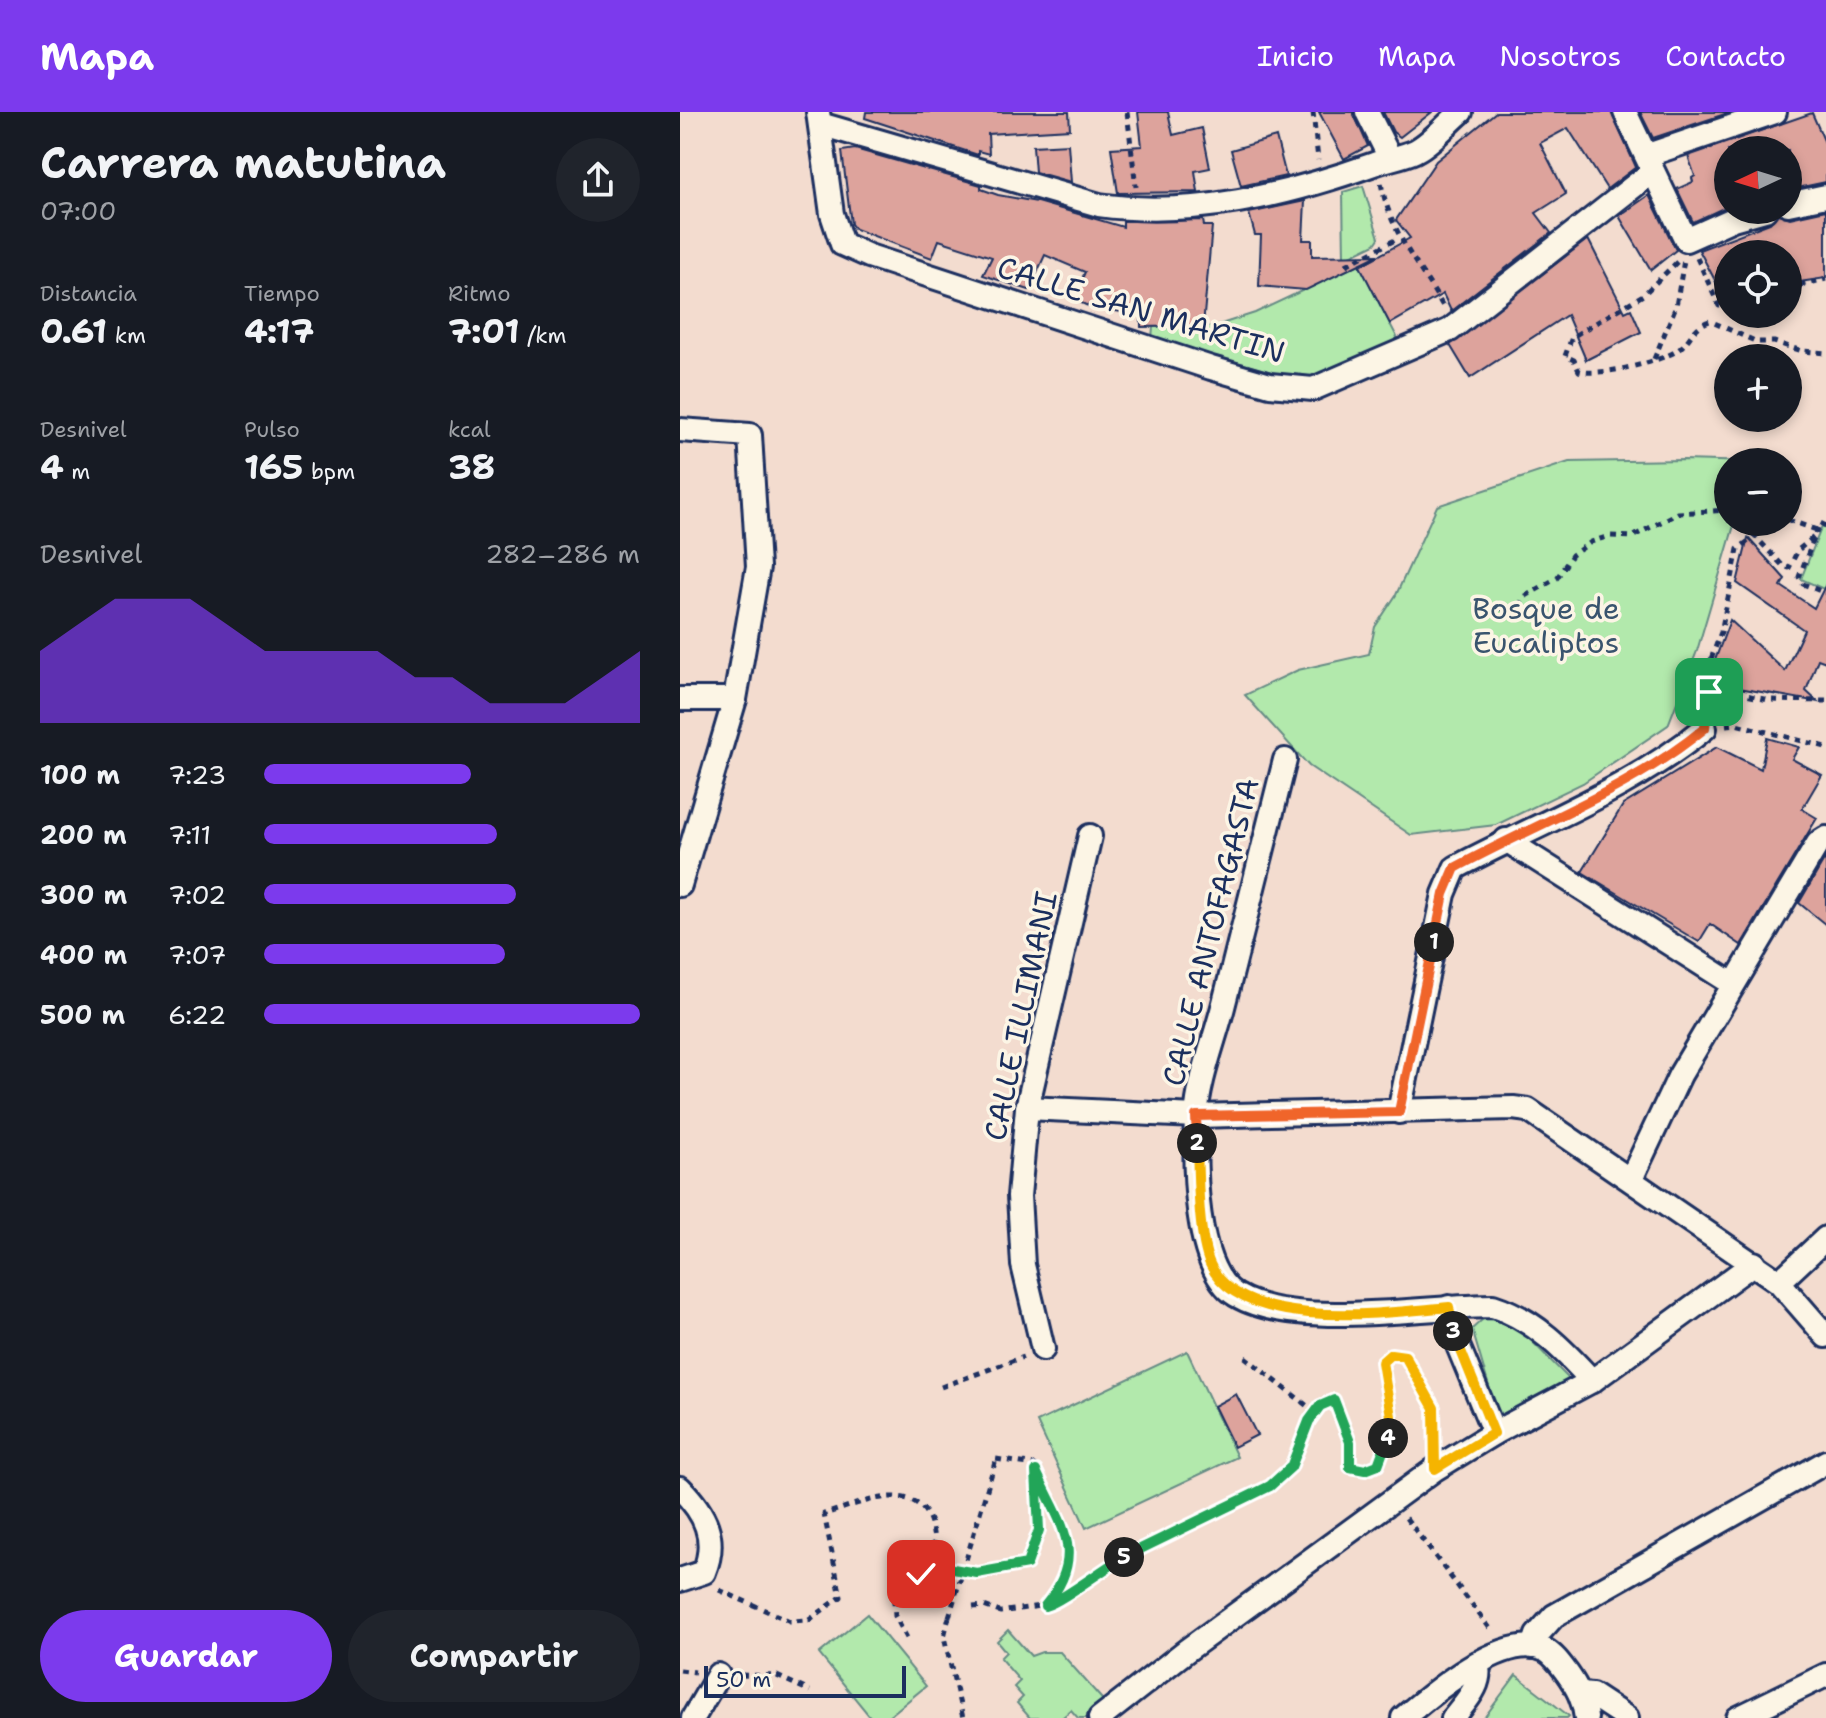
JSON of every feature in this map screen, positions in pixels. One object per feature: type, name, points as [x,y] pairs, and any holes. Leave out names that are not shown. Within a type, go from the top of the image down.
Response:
[{"type":"street","points":[[1367,112],[1383,161]]},
{"type":"street","points":[[819,118],[1099,205],[1141,211],[1178,210],[1321,181],[1416,151],[1461,112]]},
{"type":"street","points":[[1625,112],[1686,240],[1722,224]]},
{"type":"street","name":"CALLE SAN MARTIN","points":[[819,118],[832,214],[842,244],[869,256],[1211,368],[1292,389],[1313,389],[1454,327],[1650,164],[1775,112]]},
{"type":"street","points":[[1802,201],[1826,196]]},
{"type":"street","points":[[680,430],[750,435],[758,567],[735,699],[681,872]]},
{"type":"street","points":[[680,699],[735,699]]},
{"type":"street","points":[[1399,1112],[1449,881],[1455,868],[1506,840],[1612,791],[1671,756],[1705,728]]},
{"type":"street","name":"CALLE ANTOFAGASTA","points":[[1285,760],[1196,1116],[1198,1189],[1208,1261],[1219,1279],[1237,1295],[1263,1305],[1321,1314],[1449,1307]]},
{"type":"street","name":"CALLE ILLIMANI","points":[[1043,1349],[1022,1251],[1019,1196],[1027,1108],[1090,836]]},
{"type":"street","points":[[1631,1179],[1680,1075],[1733,984],[1767,934],[1818,843],[1826,838]]},
{"type":"street","points":[[1506,840],[1733,984]]},
{"type":"street","points":[[1027,1108],[1196,1116],[1528,1110],[1754,1263],[1779,1282],[1826,1336]]},
{"type":"street","points":[[1779,1282],[1826,1238]]},
{"type":"street","points":[[1100,1718],[1186,1651],[1435,1469],[1494,1433],[1592,1381],[1754,1263]]},
{"type":"street","points":[[1494,1433],[1454,1336],[1449,1307],[1493,1306],[1511,1312],[1567,1353],[1592,1381]]},
{"type":"street","points":[[1533,1647],[1537,1635],[1554,1616],[1826,1462]]},
{"type":"street","points":[[680,1488],[699,1506],[708,1525],[710,1558],[704,1572],[680,1580]]},
{"type":"street","points":[[1403,1718],[1477,1663],[1507,1650],[1533,1647],[1554,1658],[1580,1694],[1586,1718]]},
{"type":"street","points":[[1453,1718],[1476,1686],[1477,1663]]},
{"type":"street","points":[[693,1718],[718,1675]]},
{"type":"street","points":[[1738,1718],[1826,1675]]},
{"type":"street","points":[[1580,1694],[1592,1695],[1627,1718]]},
{"type":"path","points":[[1127,112],[1141,211]]},
{"type":"path","points":[[1313,112],[1321,181]]},
{"type":"path","points":[[1383,161],[1386,211],[1399,238],[1423,270],[1454,327]]},
{"type":"path","points":[[1346,265],[1399,238]]},
{"type":"path","points":[[1714,295],[1695,253],[1689,248],[1643,295],[1572,337],[1565,356],[1574,360],[1579,371],[1587,374],[1654,359],[1676,351],[1695,328],[1710,321],[1757,342],[1774,342],[1802,351],[1826,353]]},
{"type":"path","points":[[1654,359],[1676,306],[1684,255]]},
{"type":"path","points":[[1802,285],[1826,279]]},
{"type":"path","points":[[1485,608],[1518,609],[1524,597],[1557,578],[1572,555],[1591,542],[1609,536],[1632,537],[1678,513],[1714,511]]},
{"type":"path","points":[[1826,526],[1820,523],[1799,577],[1803,584],[1826,593]]},
{"type":"path","points":[[1802,526],[1816,533]]},
{"type":"path","points":[[1709,692],[1703,681],[1721,632],[1738,549],[1755,536],[1783,566],[1789,568],[1798,550],[1816,533]]},
{"type":"path","points":[[1826,701],[1795,703],[1737,695],[1712,687],[1705,728],[1736,724],[1826,747]]},
{"type":"path","points":[[941,1387],[1043,1349]]},
{"type":"path","points":[[973,1607],[984,1606],[1000,1612],[1053,1604],[1107,1566],[1198,1518],[1270,1486],[1291,1467],[1315,1412],[1320,1406],[1334,1400],[1350,1442],[1350,1467],[1365,1470],[1378,1465],[1387,1443],[1391,1416],[1382,1362],[1391,1354],[1405,1356],[1434,1408],[1435,1469]]},
{"type":"path","points":[[1245,1357],[1315,1412]]},
{"type":"path","points":[[907,1638],[895,1616],[894,1601],[903,1584],[935,1566],[977,1573],[1027,1564],[1039,1530],[1035,1465],[996,1459],[949,1617],[944,1637],[963,1718]]},
{"type":"path","points":[[1036,1471],[1068,1542],[1068,1570],[1045,1606]]},
{"type":"path","points":[[704,1572],[709,1586],[790,1621],[809,1620],[841,1597],[824,1514],[892,1496],[909,1498],[929,1517],[935,1566]]},
{"type":"path","points":[[1392,1501],[1507,1650]]},
{"type":"path","points":[[718,1675],[777,1676],[810,1691]]},
{"type":"green space","points":[[1363,186],[1379,238],[1375,244],[1344,259],[1343,192]]},
{"type":"green space","points":[[1359,264],[1399,341],[1306,379],[1296,379],[1152,338],[1153,327],[1215,326],[1255,313]]},
{"type":"green space","name":"Bosque de Eucaliptos","points":[[1714,461],[1714,536],[1731,536],[1697,651],[1668,725],[1583,783],[1496,825],[1411,835],[1309,766],[1245,695],[1298,670],[1369,654],[1375,627],[1396,595],[1437,506],[1569,462]]},
{"type":"green space","points":[[1822,526],[1826,528],[1826,590],[1801,579]]},
{"type":"green space","points":[[1483,1319],[1510,1319],[1571,1381],[1500,1424],[1472,1329]]},
{"type":"green space","points":[[1187,1351],[1237,1457],[1086,1528],[1037,1422]]},
{"type":"green space","points":[[867,1614],[926,1686],[887,1718],[871,1718],[819,1654]]},
{"type":"green space","points":[[1008,1630],[1031,1656],[1042,1652],[1060,1652],[1109,1707],[1097,1718],[1078,1718],[1071,1710],[1062,1718],[1030,1718],[1017,1703],[1023,1697],[1014,1687],[1020,1681],[1000,1658],[1006,1652],[997,1641]]},
{"type":"green space","points":[[1516,1675],[1569,1716],[1484,1718]]},
{"type":"building","points":[[866,112],[1069,112],[1070,129],[988,134],[989,154],[978,151],[978,155],[865,118]]},
{"type":"building","points":[[1138,112],[1168,112],[1173,135],[1202,128],[1210,168],[1195,171],[1198,192],[1118,193],[1111,148],[1142,146]]},
{"type":"building","points":[[1319,112],[1353,112],[1368,146],[1344,159]]},
{"type":"building","points":[[1383,112],[1432,112],[1400,137],[1393,132]]},
{"type":"building","points":[[1496,112],[1611,112],[1636,167],[1607,189],[1568,128],[1540,143],[1566,194],[1536,213],[1551,233],[1451,311],[1443,294],[1390,324],[1360,266],[1410,238],[1396,220],[1436,161]]},
{"type":"building","points":[[1640,112],[1731,112],[1653,138]]},
{"type":"building","points":[[1812,113],[1826,145],[1826,182],[1802,187],[1802,136],[1746,136]]},
{"type":"building","points":[[1276,137],[1286,176],[1241,186],[1231,150]]},
{"type":"building","points":[[1068,144],[1071,182],[1035,172],[1033,146]]},
{"type":"building","points":[[1714,147],[1714,212],[1693,222],[1677,189],[1693,182],[1695,176],[1688,156]]},
{"type":"building","points":[[855,149],[981,185],[981,189],[998,195],[1037,202],[1123,227],[1123,221],[1203,220],[1204,226],[1212,226],[1203,326],[1141,327],[1141,315],[1090,307],[1073,299],[1085,272],[1045,255],[1029,290],[983,275],[992,257],[939,240],[932,258],[855,229],[851,224],[842,151]]},
{"type":"building","points":[[1649,195],[1676,250],[1651,270],[1619,216]]},
{"type":"building","points":[[1305,201],[1303,240],[1312,240],[1312,256],[1378,255],[1306,290],[1259,286],[1261,235],[1255,235],[1249,213]]},
{"type":"building","points":[[1826,210],[1826,278],[1802,282],[1802,240],[1725,240],[1767,224],[1802,224],[1802,215]]},
{"type":"building","points":[[1588,239],[1625,312],[1631,309],[1641,332],[1586,360],[1567,315],[1470,378],[1450,345]]},
{"type":"building","points":[[1714,244],[1714,278],[1699,250]]},
{"type":"building","points":[[1748,538],[1785,579],[1781,586],[1814,608],[1826,584],[1826,662],[1818,659],[1806,691],[1818,702],[1739,688],[1708,679],[1730,620],[1785,671],[1804,630],[1737,583]]},
{"type":"building","points":[[1767,738],[1799,747],[1792,759],[1822,775],[1802,809],[1817,818],[1741,945],[1710,924],[1699,942],[1582,872],[1623,805],[1717,747],[1761,769]]},
{"type":"building","points":[[1826,857],[1826,925],[1799,903]]},
{"type":"building","points":[[1236,1394],[1257,1435],[1234,1447],[1214,1406]]},
{"type":"route","points":[[921,1574],[935,1566],[977,1573],[1027,1564],[1039,1530],[1036,1471],[1068,1542],[1068,1570],[1059,1589],[1045,1606],[1053,1604],[1094,1573],[1198,1518],[1270,1486],[1291,1467],[1309,1421],[1320,1406],[1334,1400],[1350,1442],[1350,1467],[1365,1470],[1378,1465],[1387,1443],[1391,1416],[1382,1362],[1391,1354],[1405,1356],[1418,1374],[1434,1408],[1437,1434],[1435,1469],[1494,1433],[1454,1336],[1449,1307],[1321,1314],[1263,1305],[1237,1295],[1219,1279],[1208,1261],[1198,1189],[1196,1116],[1399,1112],[1444,894],[1455,868],[1506,840],[1612,791],[1671,756],[1705,728],[1709,692]]}]
